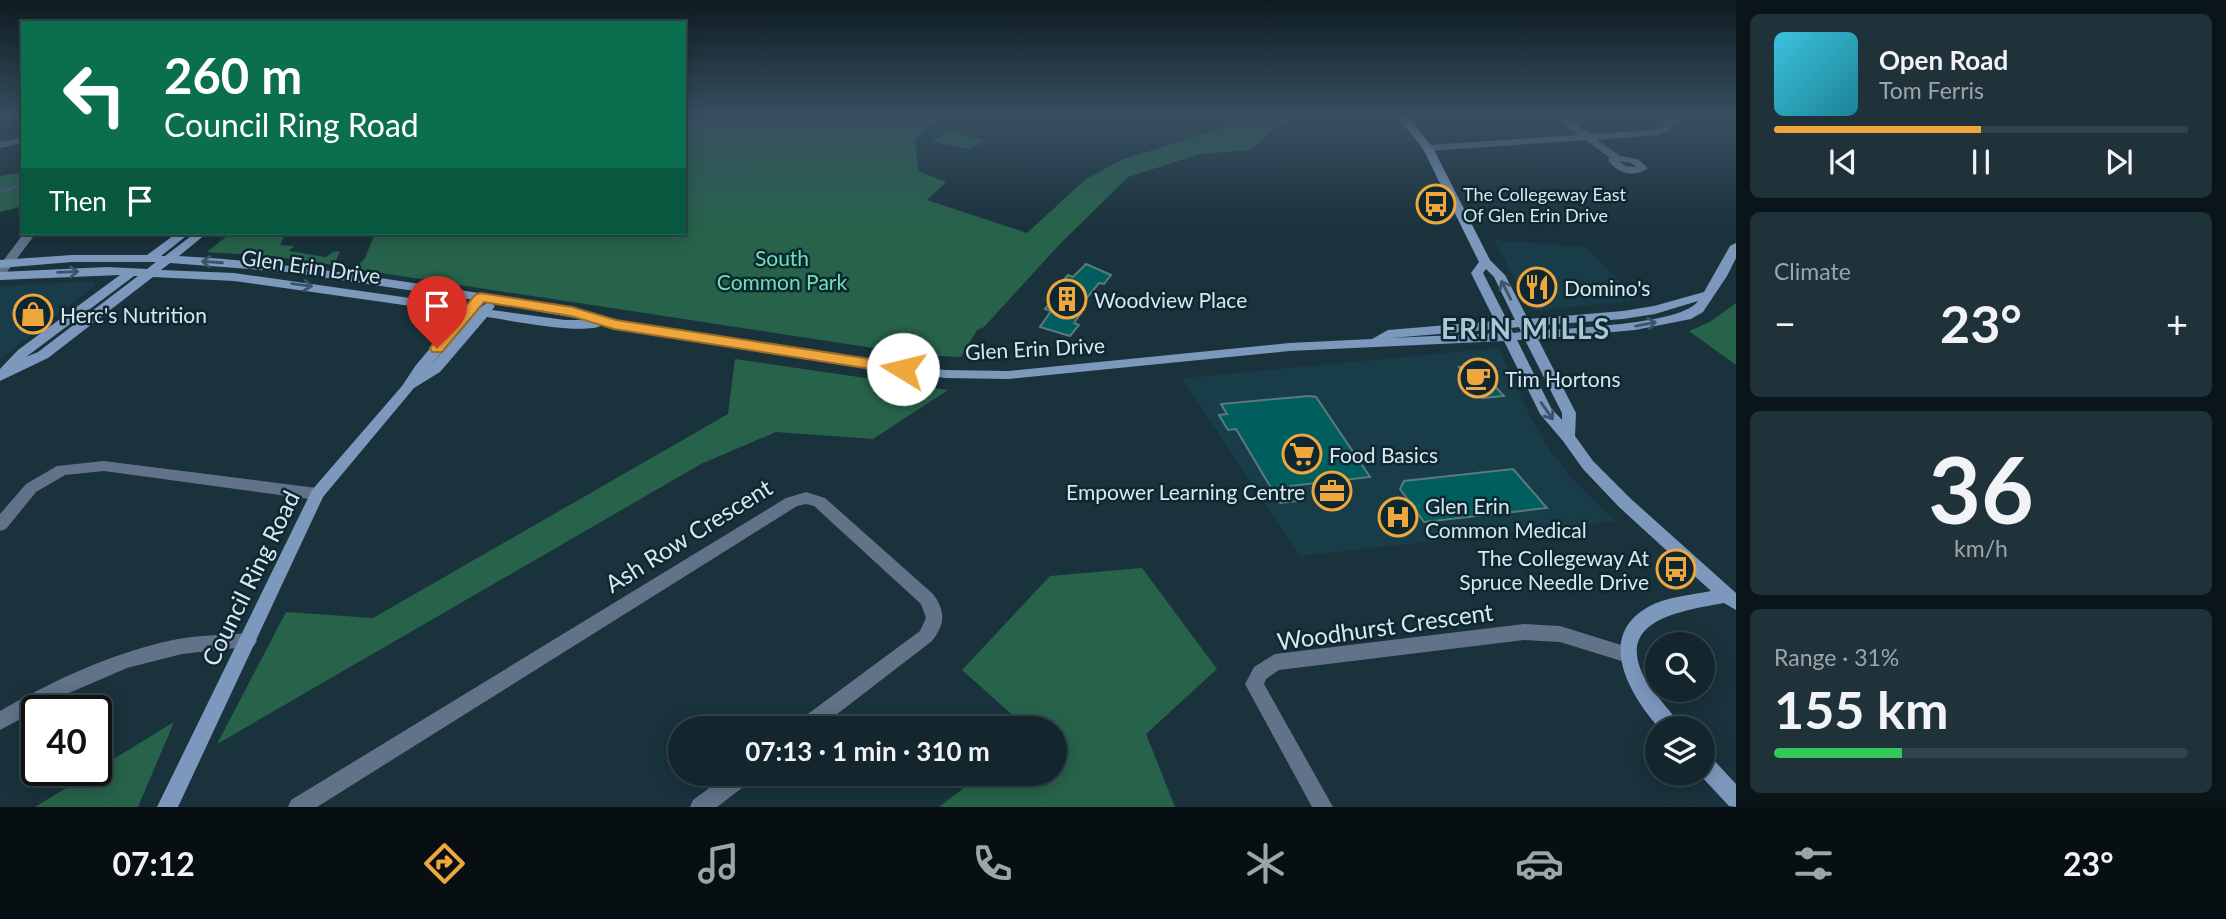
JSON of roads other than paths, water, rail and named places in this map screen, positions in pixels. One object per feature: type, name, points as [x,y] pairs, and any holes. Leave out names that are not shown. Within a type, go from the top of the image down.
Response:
[{"type":"street","points":[[1431,154],[1485,262],[1499,275],[1569,413],[1569,437]]},
{"type":"street","points":[[1611,154],[1617,158]]},
{"type":"street","points":[[2,269],[28,235]]},
{"type":"street","points":[[4,374],[23,354],[181,235]]},
{"type":"street","points":[[4,374],[43,355],[199,235]]},
{"type":"street","name":"Glen Erin Drive","points":[[2,269],[125,256],[279,269],[572,312],[614,324],[945,374],[1008,375],[1269,348],[1530,336],[1635,326],[1687,316],[1699,309],[1721,276],[1736,246]]},
{"type":"street","points":[[1485,262],[1478,273],[1545,411],[1569,437],[1588,465],[1625,503],[1733,597]]},
{"type":"street","name":"Glen Erin Drive","points":[[2,269],[151,272],[262,280],[565,324],[614,324]]},
{"type":"street","name":"Glen Erin Drive","points":[[1377,342],[1388,334],[1522,321],[1623,315],[1656,310],[1706,295]]},
{"type":"street","name":"Council Ring Road","points":[[167,807],[317,494],[407,390],[421,368],[480,298]]},
{"type":"street","name":"Council Ring Road","points":[[407,390],[435,369],[495,300]]},
{"type":"street","points":[[0,525],[31,488],[62,470],[104,466],[317,494]]},
{"type":"street","name":"Ash Row Crescent","points":[[298,807],[795,500],[806,498],[819,502],[927,599],[934,610],[935,618],[934,626],[926,636],[820,716]]},
{"type":"street","points":[[1662,716],[1635,681],[1628,655],[1637,627],[1655,612],[1733,597]]},
{"type":"street","name":"Woodhurst Crescent","points":[[1323,807],[1254,684],[1260,673],[1275,662],[1524,632],[1560,634],[1628,655]]},
{"type":"street","points":[[0,721],[33,702],[114,664],[175,648],[248,642]]},
{"type":"street","points":[[1715,776],[1736,799]]},
{"type":"street","points":[[700,807],[728,786]]},
{"type":"waterway","points":[[0,192],[21,185]]},
{"type":"place","name":"The Collegeway East Of Glen Erin Drive","points":[[1436,204]]},
{"type":"place","name":"Domino's","points":[[1537,287]]},
{"type":"place","name":"Woodview Place","points":[[1067,299]]},
{"type":"place","name":"Herc's Nutrition","points":[[33,314]]},
{"type":"place","name":"Tim Hortons","points":[[1478,378]]},
{"type":"place","name":"Food Basics","points":[[1302,454]]},
{"type":"place","name":"Empower Learning Centre","points":[[1332,491]]},
{"type":"place","name":"Glen Erin Common Medical","points":[[1398,517]]},
{"type":"place","name":"The Collegeway At Spruce Needle Drive","points":[[1676,569]]},
{"type":"district","name":"ERIN MILLS","points":[[1526,328]]},
{"type":"park label","name":"South Common Park","points":[[782,269]]}]
